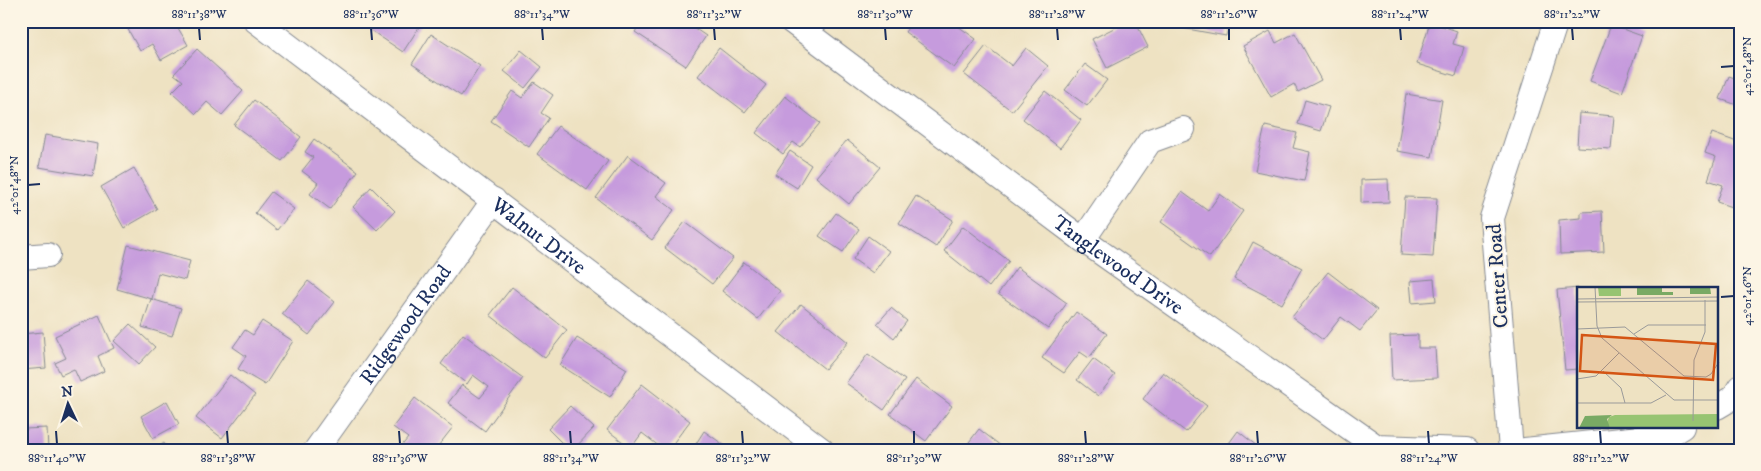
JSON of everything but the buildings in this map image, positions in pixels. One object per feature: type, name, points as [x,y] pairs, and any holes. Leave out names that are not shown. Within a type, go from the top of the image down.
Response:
[{"type":"street","name":"Walnut Drive","points":[[256,21],[822,450]]},
{"type":"street","name":"Tanglewood Drive","points":[[791,21],[1083,240],[1377,447],[1467,450]]},
{"type":"street","name":"Center Road","points":[[1511,450],[1492,218],[1556,21]]},
{"type":"street","points":[[1083,240],[1150,141],[1183,129]]},
{"type":"street","name":"Ridgewood Road","points":[[316,450],[494,200]]},
{"type":"street","points":[[21,257],[48,255]]},
{"type":"street","points":[[1718,406],[1734,398],[1740,387]]},
{"type":"street","points":[[1525,450],[1668,435],[1680,428]]}]
